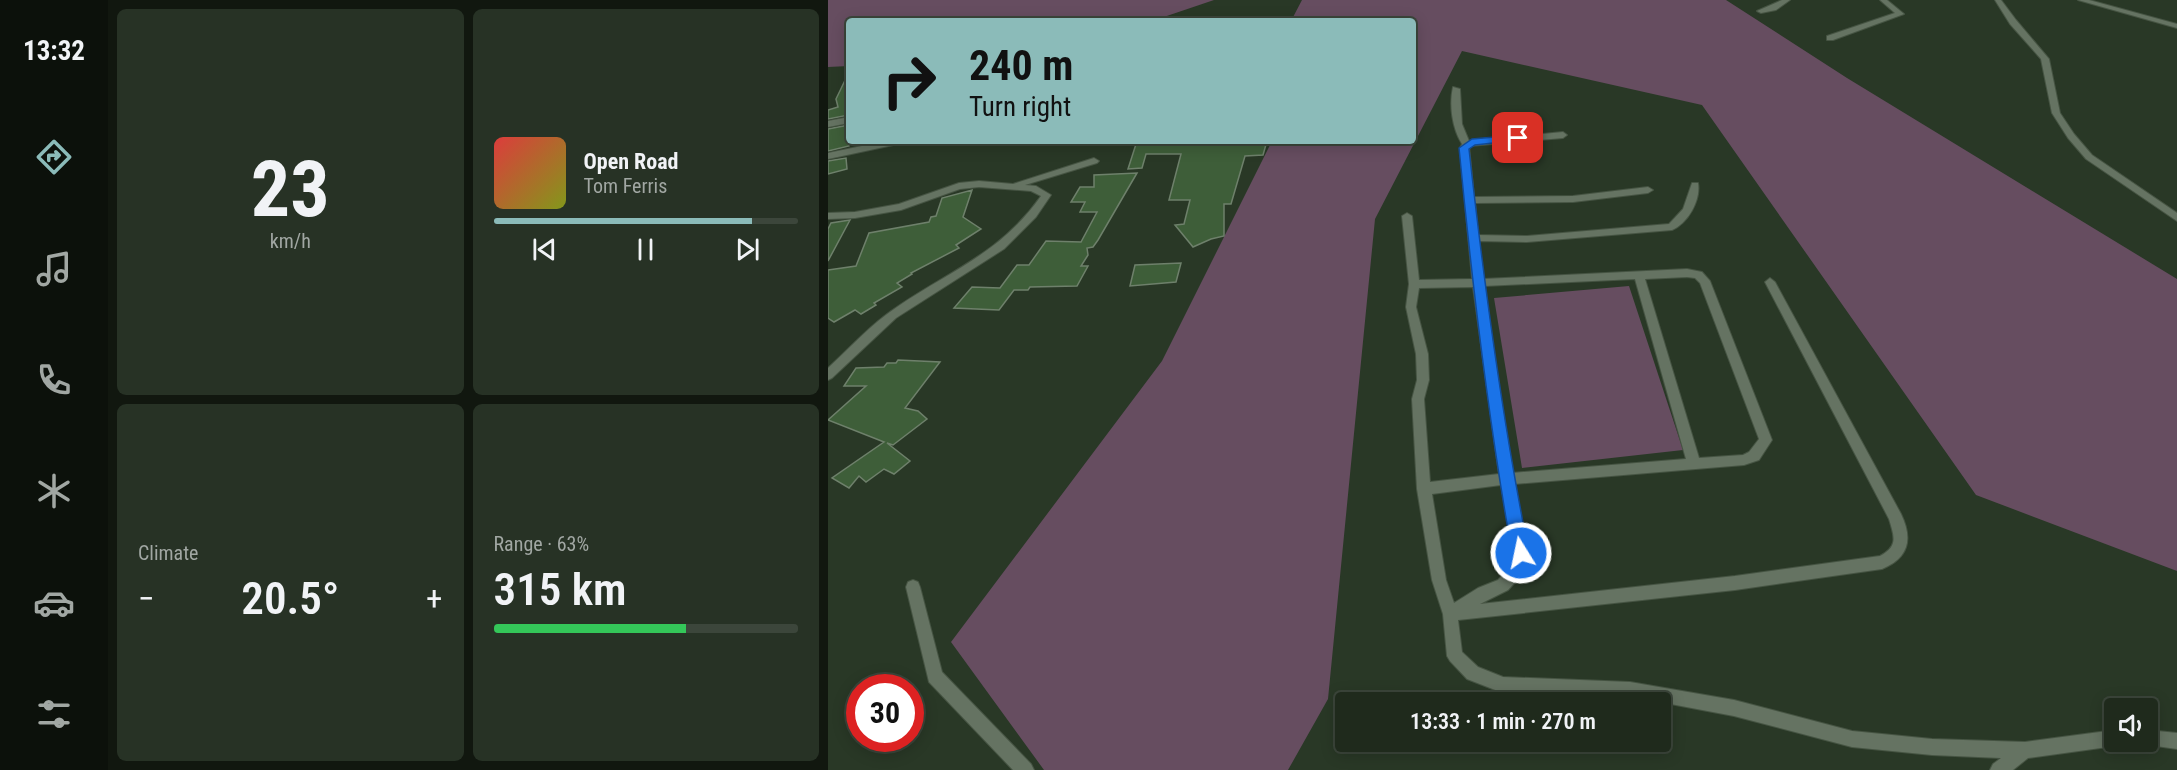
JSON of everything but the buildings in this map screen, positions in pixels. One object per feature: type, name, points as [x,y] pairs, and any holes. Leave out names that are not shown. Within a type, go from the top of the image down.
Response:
[{"type":"street","points":[[1761,11],[1773,8],[1787,0]]},
{"type":"street","points":[[1830,38],[1900,14],[1883,0]]},
{"type":"street","points":[[1998,0],[2013,22],[2045,59],[2055,113],[2071,136],[2089,157],[2177,218]]},
{"type":"street","points":[[2081,0],[2177,26]]},
{"type":"street","points":[[1456,89],[1457,124],[1466,144]]},
{"type":"street","points":[[828,124],[846,121]]},
{"type":"street","points":[[1466,144],[1563,135]]},
{"type":"street","points":[[828,156],[884,144]]},
{"type":"street","points":[[1450,614],[1483,593],[1503,585],[1514,573],[1521,553],[1501,450],[1478,284],[1464,148],[1466,144]]},
{"type":"street","points":[[1013,186],[1094,161]]},
{"type":"street","points":[[828,216],[855,215],[901,207],[959,186],[979,184],[1033,188],[1046,195],[1033,217],[983,260],[903,308],[861,341],[828,375]]},
{"type":"street","points":[[1474,238],[1527,239],[1672,226],[1685,216],[1691,205],[1695,185]]},
{"type":"street","points":[[1471,200],[1573,199],[1648,190]]},
{"type":"street","points":[[1407,216],[1414,284],[1411,308],[1422,354],[1423,380],[1418,399],[1424,489],[1439,580],[1450,614],[1455,656],[1473,673],[1503,686],[1630,690],[1734,708],[1852,739],[1932,747],[2025,750],[2104,739]]},
{"type":"street","points":[[1414,284],[1478,284],[1687,273],[1698,275],[1705,281],[1766,440],[1754,456],[1744,460],[1508,478],[1424,489]]},
{"type":"street","points":[[1639,276],[1694,464]]},
{"type":"street","points":[[1450,614],[1735,583],[1882,562],[1895,557],[1900,549],[1901,535],[1896,518],[1770,282]]},
{"type":"street","points":[[913,586],[935,676],[1025,770]]},
{"type":"street","points":[[2158,739],[2177,741]]},
{"type":"street","points":[[1999,770],[2025,750]]},
{"type":"shaded area","points":[[828,0],[1214,0],[1161,18],[846,18],[846,66],[828,67]]},
{"type":"shaded area","points":[[1302,0],[1726,0],[1847,78],[2177,279],[2177,571],[1976,495],[1702,105],[1462,51],[1416,140],[1416,18],[1293,18]]},
{"type":"shaded area","points":[[1270,144],[1414,144],[1375,219],[1328,699],[1288,770],[1044,770],[951,642],[1162,361]]},
{"type":"shaded area","points":[[1629,286],[1683,450],[1522,468],[1494,298]]},
{"type":"route","points":[[1518,138],[1472,142],[1466,144],[1464,148],[1478,284],[1501,450],[1521,553]]}]
